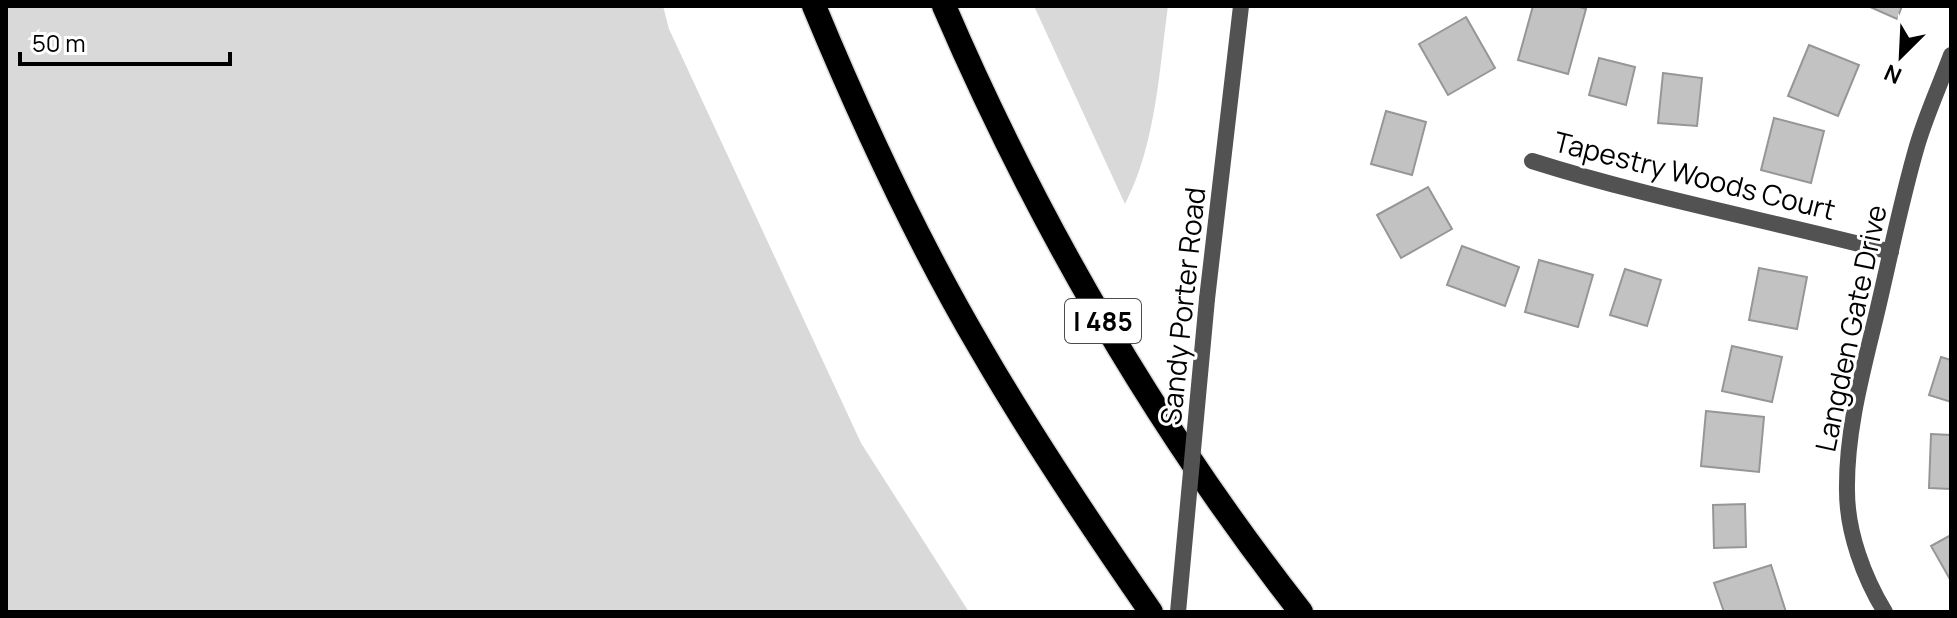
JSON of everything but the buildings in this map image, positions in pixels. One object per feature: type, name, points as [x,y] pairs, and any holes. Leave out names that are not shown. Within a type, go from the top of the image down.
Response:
[{"type":"highway","points":[[814,6],[858,111],[980,349],[1071,496],[1151,612]]},
{"type":"highway","name":"I 485","points":[[944,6],[1030,190],[1118,349],[1182,451],[1301,612]]},
{"type":"street","name":"Sandy Porter Road","points":[[1178,612],[1207,299],[1241,6]]},
{"type":"street","name":"Langden Gate Drive","points":[[1885,612],[1864,572],[1847,495],[1848,453],[1853,415],[1897,219],[1917,144],[1951,55]]},
{"type":"street","name":"Tapestry Woods Court","points":[[1532,161],[1586,178],[1891,252]]},
{"type":"shaded area","points":[[6,6],[663,6],[669,29],[861,443],[969,612],[6,612]]},
{"type":"shaded area","points":[[1034,6],[1168,6],[1150,132],[1144,157],[1125,204]]}]
